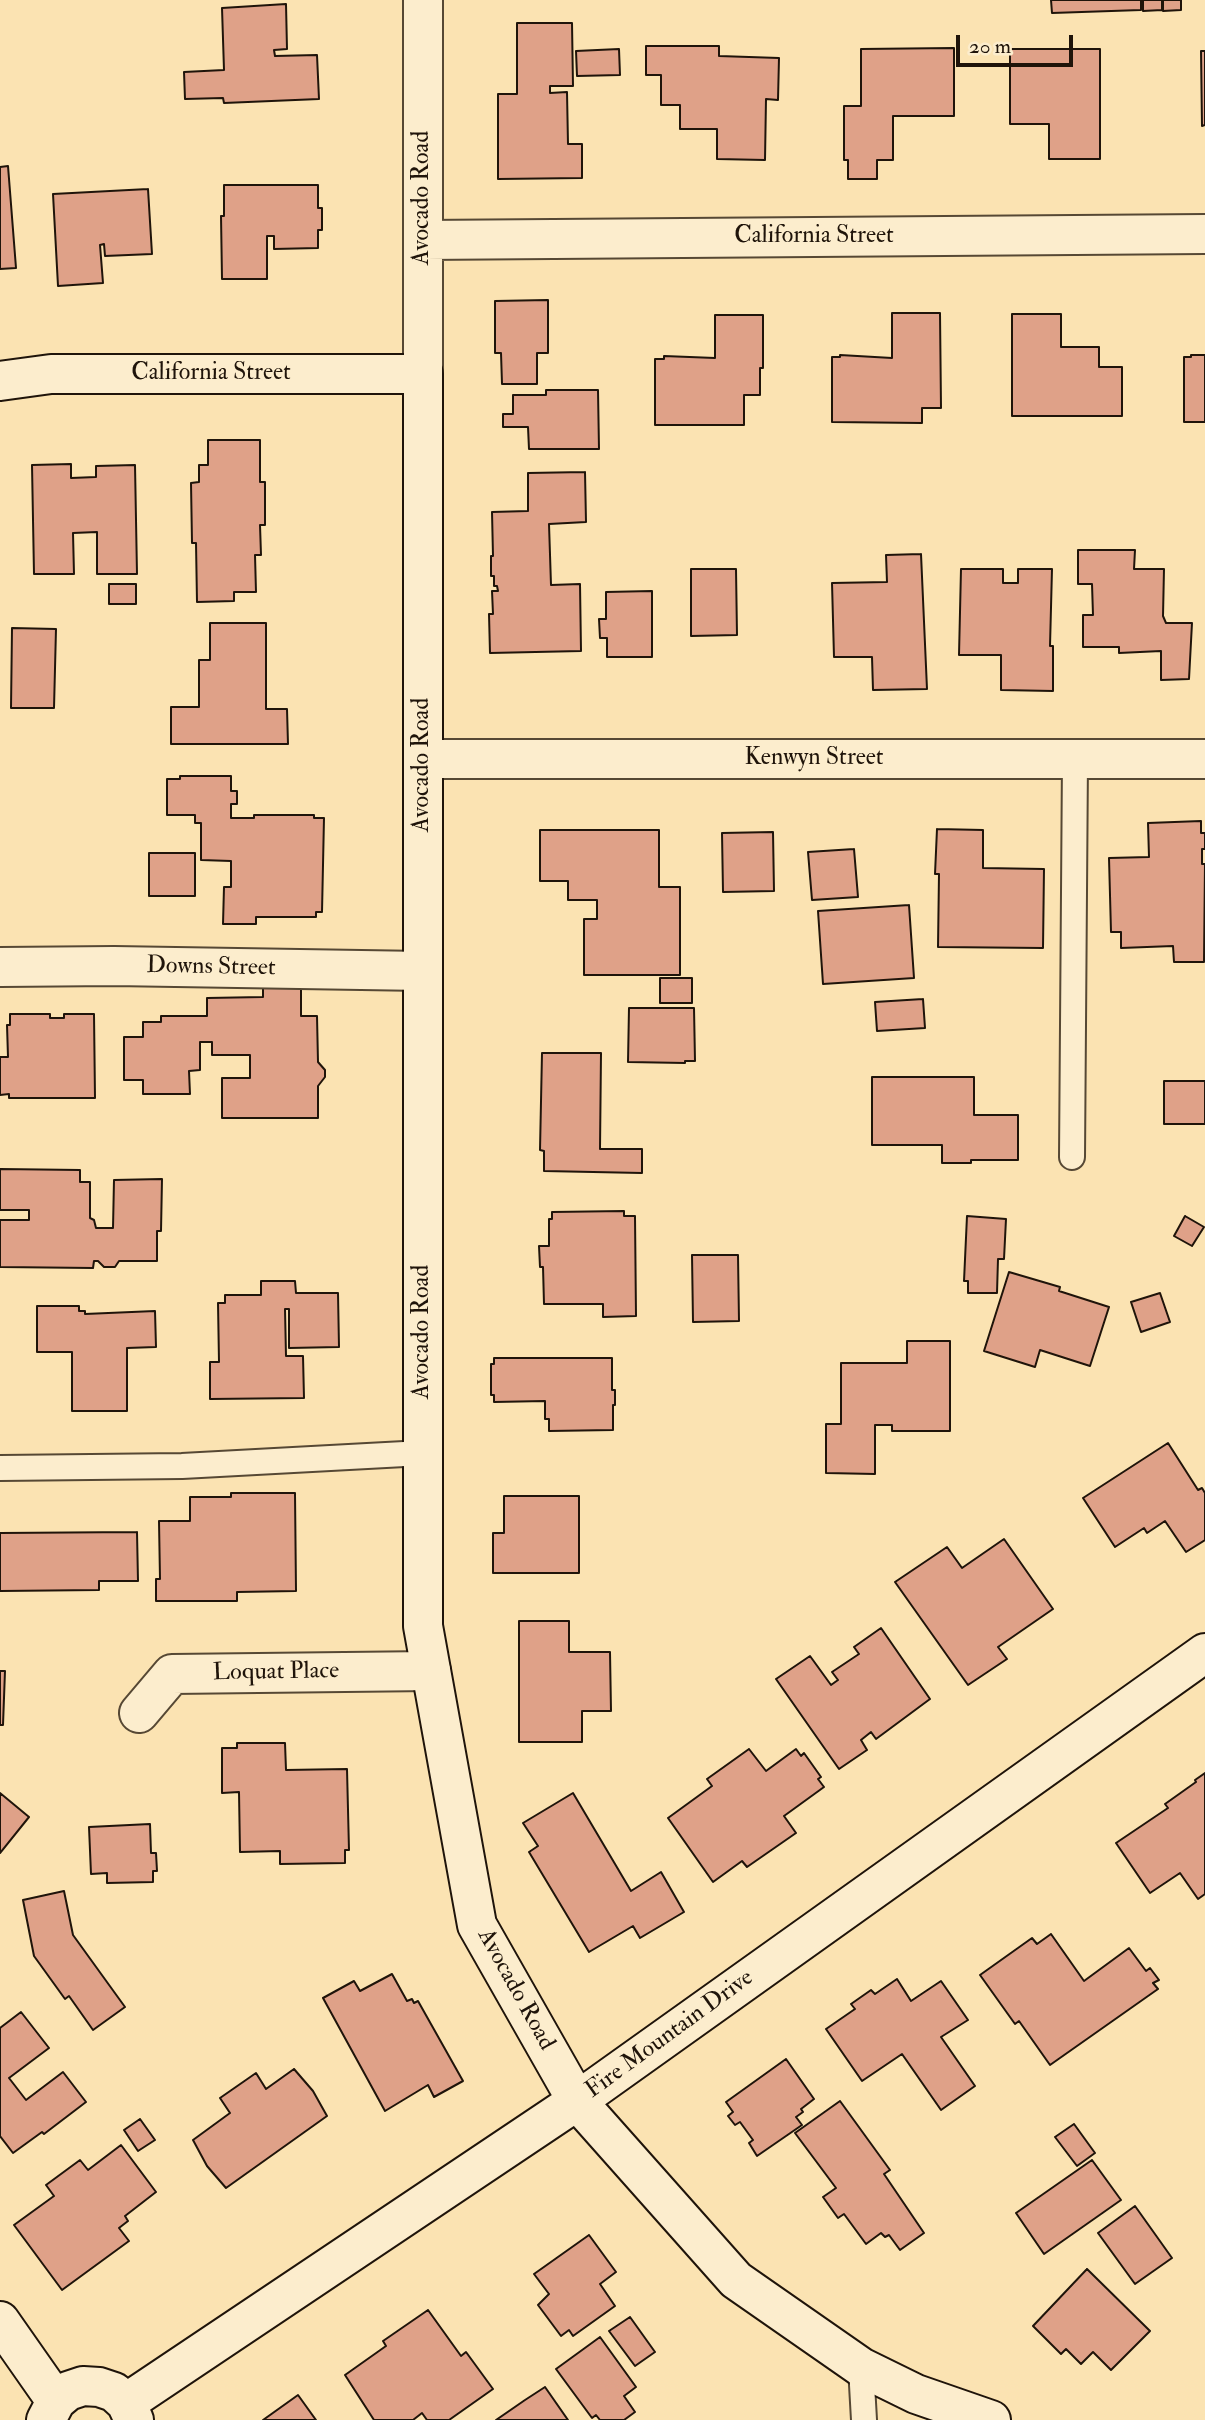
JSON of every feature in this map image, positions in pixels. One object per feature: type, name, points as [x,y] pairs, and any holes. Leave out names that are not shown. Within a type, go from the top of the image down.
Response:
[{"type":"street","name":"Avocado Road","points":[[423,0],[423,1626],[477,1924],[577,2101],[736,2280],[862,2367],[916,2394],[991,2420]]},
{"type":"street","name":"California Street","points":[[423,240],[1205,234]]},
{"type":"street","name":"California Street","points":[[0,381],[51,374],[423,374]]},
{"type":"street","name":"Kenwyn Street","points":[[423,759],[1205,759]]},
{"type":"street","name":"Downs Street","points":[[0,967],[423,971]]},
{"type":"street","name":"Fire Mountain Drive","points":[[130,2411],[1201,1663]]},
{"type":"street","name":"Loquat Place","points":[[139,1713],[172,1674],[431,1671]]},
{"type":"street","points":[[0,2321],[51,2410],[68,2391],[83,2386],[99,2386],[114,2392],[130,2411]]},
{"type":"lane","points":[[1072,1157],[1075,759]]},
{"type":"lane","points":[[0,1468],[182,1466],[423,1453]]},
{"type":"lane","points":[[862,2367],[864,2420]]},
{"type":"building","points":[[1051,0],[1141,0],[1141,10],[1052,13]]},
{"type":"building","points":[[1143,0],[1162,0],[1162,10],[1143,11]]},
{"type":"building","points":[[1163,0],[1181,0],[1181,10],[1163,11]]},
{"type":"building","points":[[286,4],[287,49],[274,50],[275,56],[317,55],[319,99],[224,103],[223,98],[185,99],[184,72],[224,70],[222,8]]},
{"type":"building","points":[[517,23],[572,23],[573,86],[550,86],[550,93],[567,92],[568,144],[582,144],[582,178],[498,179],[498,94],[517,94]]},
{"type":"building","points":[[646,46],[719,46],[719,56],[779,58],[778,100],[766,99],[765,160],[717,159],[717,129],[680,129],[680,105],[661,105],[661,75],[646,75]]},
{"type":"building","points":[[954,48],[954,116],[893,116],[893,160],[877,160],[877,179],[848,179],[848,160],[844,160],[844,106],[861,106],[861,49]]},
{"type":"building","points":[[619,49],[620,75],[577,76],[576,51]]},
{"type":"building","points":[[1010,49],[1100,49],[1100,159],[1049,159],[1049,124],[1010,124]]},
{"type":"building","points":[[1201,51],[1205,51],[1205,125],[1202,126]]},
{"type":"building","points":[[8,166],[16,268],[0,269],[0,167]]},
{"type":"building","points":[[224,185],[318,185],[322,230],[318,230],[318,248],[274,249],[274,236],[267,236],[267,279],[222,279],[221,216],[224,216]]},
{"type":"building","points":[[148,189],[152,254],[105,256],[104,244],[100,245],[103,283],[58,286],[53,194]]},
{"type":"building","points":[[548,300],[548,353],[537,353],[537,384],[502,384],[501,353],[495,353],[495,301]]},
{"type":"building","points":[[892,313],[940,313],[941,408],[922,408],[922,423],[832,422],[832,357],[840,355],[892,358]]},
{"type":"building","points":[[1012,314],[1061,314],[1061,347],[1099,347],[1099,367],[1122,367],[1122,416],[1012,416]]},
{"type":"building","points":[[715,315],[763,315],[760,395],[744,395],[744,425],[655,425],[655,359],[664,359],[664,356],[715,358]]},
{"type":"building","points":[[1205,355],[1205,422],[1184,422],[1184,357]]},
{"type":"building","points":[[546,390],[598,390],[599,449],[529,449],[528,427],[503,427],[503,414],[513,414],[513,395],[546,395]]},
{"type":"building","points":[[208,440],[260,440],[260,482],[265,482],[265,525],[260,525],[261,555],[255,555],[256,592],[234,592],[234,601],[197,602],[191,483],[199,482],[199,465],[208,465]]},
{"type":"building","points":[[71,464],[71,478],[96,477],[96,466],[135,465],[137,574],[97,574],[97,532],[73,533],[74,574],[34,574],[32,465]]},
{"type":"building","points":[[585,472],[586,522],[549,524],[551,585],[580,584],[581,651],[490,653],[489,614],[493,614],[492,591],[498,591],[497,586],[494,586],[494,576],[491,576],[492,512],[528,511],[528,473]]},
{"type":"building","points":[[1078,550],[1135,550],[1134,569],[1164,569],[1163,616],[1166,623],[1192,623],[1189,679],[1161,680],[1161,651],[1119,653],[1119,647],[1083,647],[1083,615],[1093,615],[1092,584],[1078,584]]},
{"type":"building","points":[[921,554],[927,689],[873,690],[872,657],[834,657],[832,583],[887,582],[886,555]]},
{"type":"building","points":[[691,569],[736,569],[737,635],[691,636]]},
{"type":"building","points":[[961,569],[1003,569],[1003,583],[1018,583],[1018,569],[1052,569],[1050,646],[1053,646],[1053,691],[1001,690],[1001,655],[959,655]]},
{"type":"building","points":[[109,584],[136,584],[136,604],[109,604]]},
{"type":"building","points":[[652,591],[652,657],[607,657],[607,638],[600,638],[599,619],[606,619],[606,592]]},
{"type":"building","points":[[210,623],[266,623],[266,709],[287,709],[288,744],[171,744],[171,707],[199,707],[199,660],[210,660]]},
{"type":"building","points":[[12,628],[56,629],[54,708],[11,708]]},
{"type":"building","points":[[180,776],[231,776],[231,791],[237,791],[237,804],[231,804],[231,818],[254,818],[254,815],[314,815],[314,818],[324,818],[322,912],[316,912],[316,917],[256,917],[256,924],[223,924],[224,887],[231,887],[231,861],[201,860],[201,823],[195,823],[195,815],[167,815],[167,779],[180,779]]},
{"type":"building","points":[[1201,821],[1201,833],[1205,833],[1205,849],[1202,849],[1202,864],[1205,864],[1204,962],[1174,962],[1173,946],[1121,948],[1121,932],[1111,932],[1109,858],[1149,857],[1148,823]]},
{"type":"building","points":[[937,829],[983,830],[983,868],[1044,869],[1043,948],[938,947],[939,874],[935,874]]},
{"type":"building","points":[[540,830],[659,830],[659,887],[680,887],[680,975],[584,975],[584,919],[597,919],[597,900],[568,900],[568,881],[540,881]]},
{"type":"building","points":[[773,832],[774,891],[723,892],[722,833]]},
{"type":"building","points":[[854,849],[858,897],[812,900],[808,852]]},
{"type":"building","points":[[149,853],[195,853],[195,896],[149,896]]},
{"type":"building","points":[[909,905],[914,978],[823,984],[818,911]]},
{"type":"building","points":[[660,978],[692,978],[692,1003],[660,1003]]},
{"type":"building","points":[[263,986],[301,986],[301,1016],[317,1016],[318,1062],[325,1070],[325,1077],[318,1086],[318,1118],[222,1118],[222,1078],[250,1078],[250,1055],[212,1055],[212,1042],[200,1042],[200,1070],[189,1071],[190,1094],[143,1094],[143,1080],[124,1080],[124,1037],[143,1037],[143,1022],[161,1022],[161,1016],[207,1016],[207,998],[263,997]]},
{"type":"building","points":[[923,999],[925,1028],[877,1031],[875,1002]]},
{"type":"building","points":[[629,1008],[694,1008],[695,1061],[628,1062]]},
{"type":"building","points":[[10,1014],[50,1014],[50,1018],[64,1018],[64,1014],[94,1014],[95,1098],[9,1098],[9,1094],[0,1095],[0,1057],[8,1057],[7,1025],[10,1025]]},
{"type":"building","points":[[542,1053],[601,1053],[600,1149],[642,1149],[642,1173],[544,1171],[544,1151],[540,1150]]},
{"type":"building","points":[[872,1077],[974,1077],[974,1115],[1018,1115],[1018,1160],[942,1163],[942,1145],[872,1145]]},
{"type":"building","points":[[1164,1081],[1205,1081],[1205,1124],[1164,1124]]},
{"type":"building","points":[[0,1169],[80,1170],[80,1182],[90,1182],[90,1218],[94,1220],[96,1228],[113,1228],[114,1180],[162,1179],[161,1231],[157,1231],[157,1261],[119,1261],[115,1267],[104,1267],[94,1261],[93,1268],[0,1267],[0,1220],[29,1220],[29,1210],[0,1210]]},
{"type":"building","points":[[624,1211],[624,1216],[635,1216],[636,1316],[603,1317],[603,1304],[544,1304],[543,1267],[540,1267],[539,1246],[549,1246],[549,1219],[552,1219],[552,1212]]},
{"type":"building","points":[[967,1216],[1006,1219],[1004,1259],[998,1259],[997,1293],[968,1293],[968,1281],[964,1281]]},
{"type":"building","points":[[1185,1216],[1204,1227],[1192,1246],[1174,1236]]},
{"type":"building","points":[[692,1255],[738,1255],[739,1321],[693,1322]]},
{"type":"building","points":[[1009,1272],[1060,1287],[1059,1291],[1109,1307],[1090,1366],[1040,1350],[1035,1367],[984,1351]]},
{"type":"building","points":[[261,1281],[295,1281],[296,1293],[338,1293],[339,1347],[289,1348],[289,1309],[285,1309],[286,1356],[303,1356],[304,1398],[210,1399],[210,1362],[219,1362],[218,1303],[225,1303],[225,1295],[261,1295]]},
{"type":"building","points":[[1160,1293],[1170,1322],[1141,1332],[1131,1302]]},
{"type":"building","points":[[37,1306],[79,1306],[79,1311],[85,1311],[85,1314],[155,1311],[156,1347],[127,1348],[127,1411],[72,1411],[72,1352],[37,1352]]},
{"type":"building","points":[[907,1341],[950,1341],[950,1431],[892,1431],[892,1425],[875,1425],[875,1474],[826,1473],[826,1424],[841,1424],[841,1363],[907,1363]]},
{"type":"building","points":[[494,1358],[612,1358],[612,1390],[615,1390],[613,1430],[549,1431],[549,1419],[545,1419],[545,1401],[494,1402],[494,1395],[491,1395],[491,1364],[494,1364]]},
{"type":"building","points":[[1168,1443],[1198,1490],[1202,1488],[1205,1493],[1205,1540],[1186,1552],[1165,1521],[1147,1533],[1144,1528],[1115,1547],[1083,1498]]},
{"type":"building","points":[[231,1493],[295,1493],[296,1591],[237,1592],[237,1601],[156,1601],[156,1579],[160,1579],[159,1521],[190,1521],[190,1497],[231,1497]]},
{"type":"building","points":[[504,1496],[579,1496],[579,1573],[493,1573],[493,1533],[504,1533]]},
{"type":"building","points":[[137,1532],[138,1581],[99,1581],[99,1590],[0,1591],[0,1533]]},
{"type":"building","points":[[1004,1539],[1053,1609],[998,1647],[1007,1659],[968,1685],[895,1582],[947,1547],[962,1568]]},
{"type":"building","points":[[519,1621],[569,1621],[569,1652],[610,1652],[611,1711],[582,1711],[582,1742],[519,1742]]},
{"type":"building","points":[[881,1628],[930,1699],[876,1739],[871,1732],[861,1740],[867,1750],[839,1769],[776,1679],[810,1656],[831,1685],[838,1680],[832,1672],[859,1654],[854,1647]]},
{"type":"building","points":[[0,1671],[5,1671],[3,1725],[0,1725]]},
{"type":"building","points":[[237,1743],[285,1743],[286,1770],[347,1769],[349,1850],[345,1850],[345,1863],[280,1864],[280,1851],[240,1852],[239,1792],[222,1793],[222,1748],[237,1748]]},
{"type":"building","points":[[749,1749],[766,1771],[796,1749],[801,1756],[804,1753],[821,1777],[818,1779],[824,1787],[784,1816],[796,1833],[747,1867],[742,1861],[713,1882],[668,1818],[712,1786],[707,1779]]},
{"type":"building","points":[[1205,1773],[1205,1894],[1198,1899],[1180,1873],[1150,1893],[1116,1843],[1168,1808],[1165,1804]]},
{"type":"building","points":[[0,1793],[29,1817],[0,1853]]},
{"type":"building","points":[[573,1793],[631,1891],[661,1872],[684,1912],[640,1938],[633,1926],[589,1952],[529,1852],[538,1846],[523,1823]]},
{"type":"building","points":[[150,1824],[151,1853],[156,1853],[157,1871],[153,1871],[153,1882],[107,1883],[107,1873],[91,1874],[89,1827]]},
{"type":"building","points":[[64,1891],[73,1935],[125,2007],[93,2030],[69,1996],[65,1999],[34,1956],[23,1900]]},
{"type":"building","points":[[1051,1934],[1084,1981],[1129,1948],[1146,1971],[1150,1968],[1159,1980],[1153,1983],[1158,1989],[1050,2065],[1019,2021],[1015,2024],[980,1975],[1032,1938],[1037,1944]]},
{"type":"building","points":[[392,1974],[407,2001],[418,2001],[463,2081],[434,2097],[428,2085],[385,2111],[323,1998],[354,1981],[360,1991]]},
{"type":"building","points":[[897,1979],[911,2001],[941,1981],[968,2020],[941,2037],[975,2086],[941,2110],[902,2054],[862,2081],[826,2029],[855,2009],[851,2004],[871,1990],[875,1994]]},
{"type":"building","points":[[21,2012],[49,2048],[9,2078],[26,2100],[63,2072],[86,2102],[44,2134],[42,2132],[13,2153],[0,2136],[0,2028]]},
{"type":"building","points":[[786,2059],[814,2099],[801,2109],[803,2112],[796,2117],[802,2125],[757,2156],[749,2143],[753,2140],[740,2122],[735,2125],[728,2116],[733,2112],[726,2102]]},
{"type":"building","points":[[294,2069],[313,2091],[327,2116],[226,2188],[207,2166],[193,2140],[230,2113],[220,2098],[256,2073],[266,2089]]},
{"type":"building","points":[[840,2101],[890,2170],[884,2174],[924,2233],[900,2250],[889,2235],[885,2237],[881,2233],[866,2244],[844,2214],[838,2218],[823,2197],[836,2188],[795,2133]]},
{"type":"building","points":[[140,2119],[155,2140],[138,2151],[124,2130]]},
{"type":"building","points":[[1074,2124],[1095,2153],[1077,2166],[1055,2137]]},
{"type":"building","points":[[121,2145],[156,2192],[125,2216],[128,2221],[119,2228],[129,2241],[62,2290],[14,2225],[54,2196],[46,2185],[80,2160],[88,2170]]},
{"type":"building","points":[[1092,2160],[1121,2200],[1044,2254],[1016,2213]]},
{"type":"building","points":[[1135,2206],[1172,2258],[1135,2284],[1098,2233]]},
{"type":"building","points":[[589,2235],[616,2272],[600,2284],[615,2306],[573,2336],[569,2330],[561,2336],[538,2305],[549,2294],[534,2274]]},
{"type":"building","points":[[1087,2269],[1150,2331],[1111,2370],[1093,2352],[1081,2364],[1066,2349],[1061,2354],[1033,2326]]},
{"type":"building","points":[[428,2310],[461,2356],[466,2352],[493,2389],[449,2420],[427,2420],[422,2413],[413,2420],[374,2420],[345,2375],[386,2346],[383,2341]]},
{"type":"building","points":[[630,2317],[655,2352],[635,2366],[609,2331]]},
{"type":"building","points":[[600,2337],[636,2387],[624,2396],[635,2412],[624,2420],[600,2420],[596,2415],[592,2418],[556,2369]]},
{"type":"building","points":[[545,2387],[568,2420],[496,2420],[525,2400]]},
{"type":"building","points":[[298,2395],[316,2420],[263,2420]]}]
